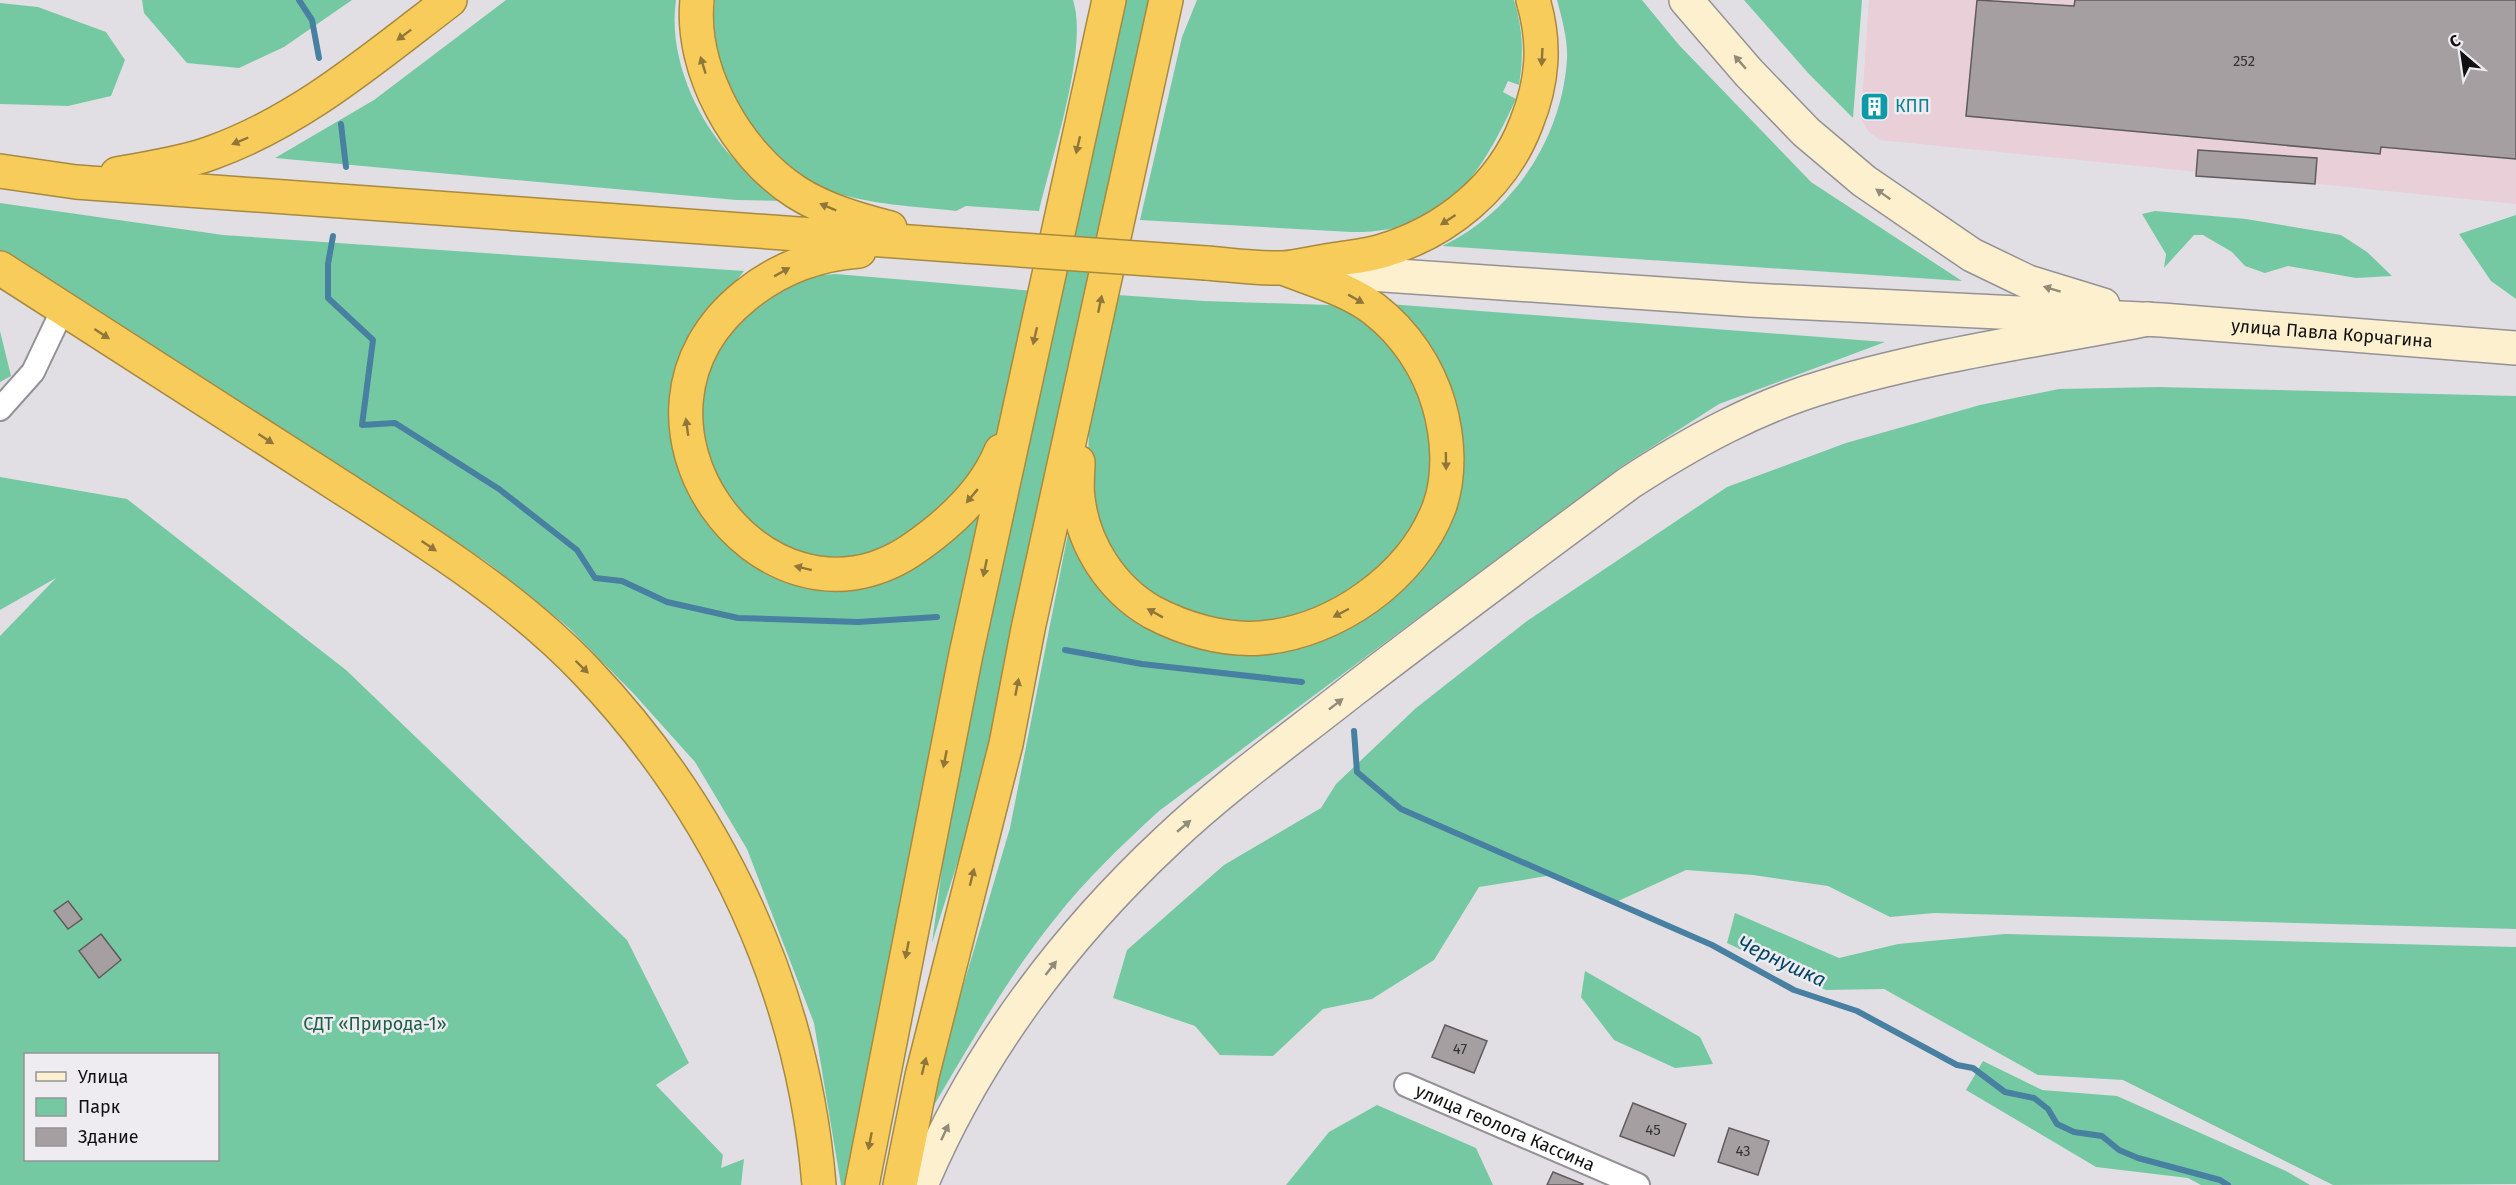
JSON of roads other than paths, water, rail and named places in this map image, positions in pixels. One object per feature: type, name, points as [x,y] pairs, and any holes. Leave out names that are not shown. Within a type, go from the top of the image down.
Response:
[{"type":"highway","points":[[76,182],[210,154],[269,129],[335,87],[450,0]]},
{"type":"highway","points":[[697,0],[699,51],[707,78],[720,106],[746,144],[768,167],[795,191],[825,206],[867,222],[965,246]]},
{"type":"highway","points":[[1086,0],[1090,17],[1091,88]]},
{"type":"highway","points":[[862,1185],[964,666],[1109,0]]},
{"type":"highway","points":[[900,1185],[922,1076],[1006,744],[1166,0]]},
{"type":"highway","points":[[1148,83],[1179,0]]},
{"type":"highway","points":[[0,171],[76,182],[1283,268],[1379,252],[1406,243],[1431,231],[1460,212],[1490,184],[1509,159],[1534,105],[1542,49],[1539,20],[1533,0]]},
{"type":"highway","points":[[965,246],[852,252],[818,258],[790,267],[744,297],[719,321],[705,341],[687,386],[685,421],[694,465],[714,506],[733,528],[755,547],[798,568],[840,573],[863,570],[885,564],[919,545],[970,500],[996,464],[1019,408]]},
{"type":"highway","points":[[0,268],[371,506],[473,576],[534,623],[585,669],[662,761],[699,816],[729,867],[754,921],[780,986],[793,1033],[807,1092],[819,1185]]},
{"type":"highway","points":[[1079,402],[1078,498],[1085,528],[1108,574],[1136,602],[1171,622],[1216,635],[1260,638],[1298,632],[1340,614],[1375,591],[1401,567],[1421,542],[1439,507],[1447,475],[1446,429],[1433,385],[1412,348],[1394,326],[1372,308],[1347,293],[1283,268]]},
{"type":"main road","points":[[1686,0],[1806,132],[1864,181],[1922,222],[1972,255],[2028,282],[2148,319]]},
{"type":"main road","points":[[1283,268],[1750,300],[2148,319]]},
{"type":"main road","points":[[921,1185],[952,1118],[981,1067],[1012,1020],[1082,928],[1168,840],[1336,703],[1629,483],[1679,451],[1729,424],[1828,385],[2148,319]]},
{"type":"main road","name":"улица Павла Корчагина","points":[[2148,319],[2516,348]]},
{"type":"street","points":[[0,409],[33,372],[63,309]]},
{"type":"street","name":"улица геолога Кассина","points":[[1406,1085],[1638,1185]]},
{"type":"waterway","points":[[299,0],[312,20],[319,58]]},
{"type":"waterway","points":[[341,124],[346,167]]},
{"type":"waterway","points":[[333,236],[328,264],[328,298],[373,340],[362,425],[395,423],[499,489],[577,550],[595,578],[622,581],[667,602],[738,618],[858,622],[937,617]]},
{"type":"waterway","points":[[1065,650],[1142,664],[1302,682]]},
{"type":"waterway","name":"Чернушка","points":[[1354,731],[1357,772],[1401,809],[1712,945],[1794,990],[1857,1011],[1957,1065],[1973,1068],[2005,1092],[2034,1098],[2048,1109],[2057,1124],[2074,1132],[2102,1136],[2119,1150],[2138,1158],[2220,1180],[2228,1185]]},
{"type":"place","name":"КПП","points":[[1874,106]]},
{"type":"park label","name":"СДТ «Природа-1»","points":[[375,1024]]}]
